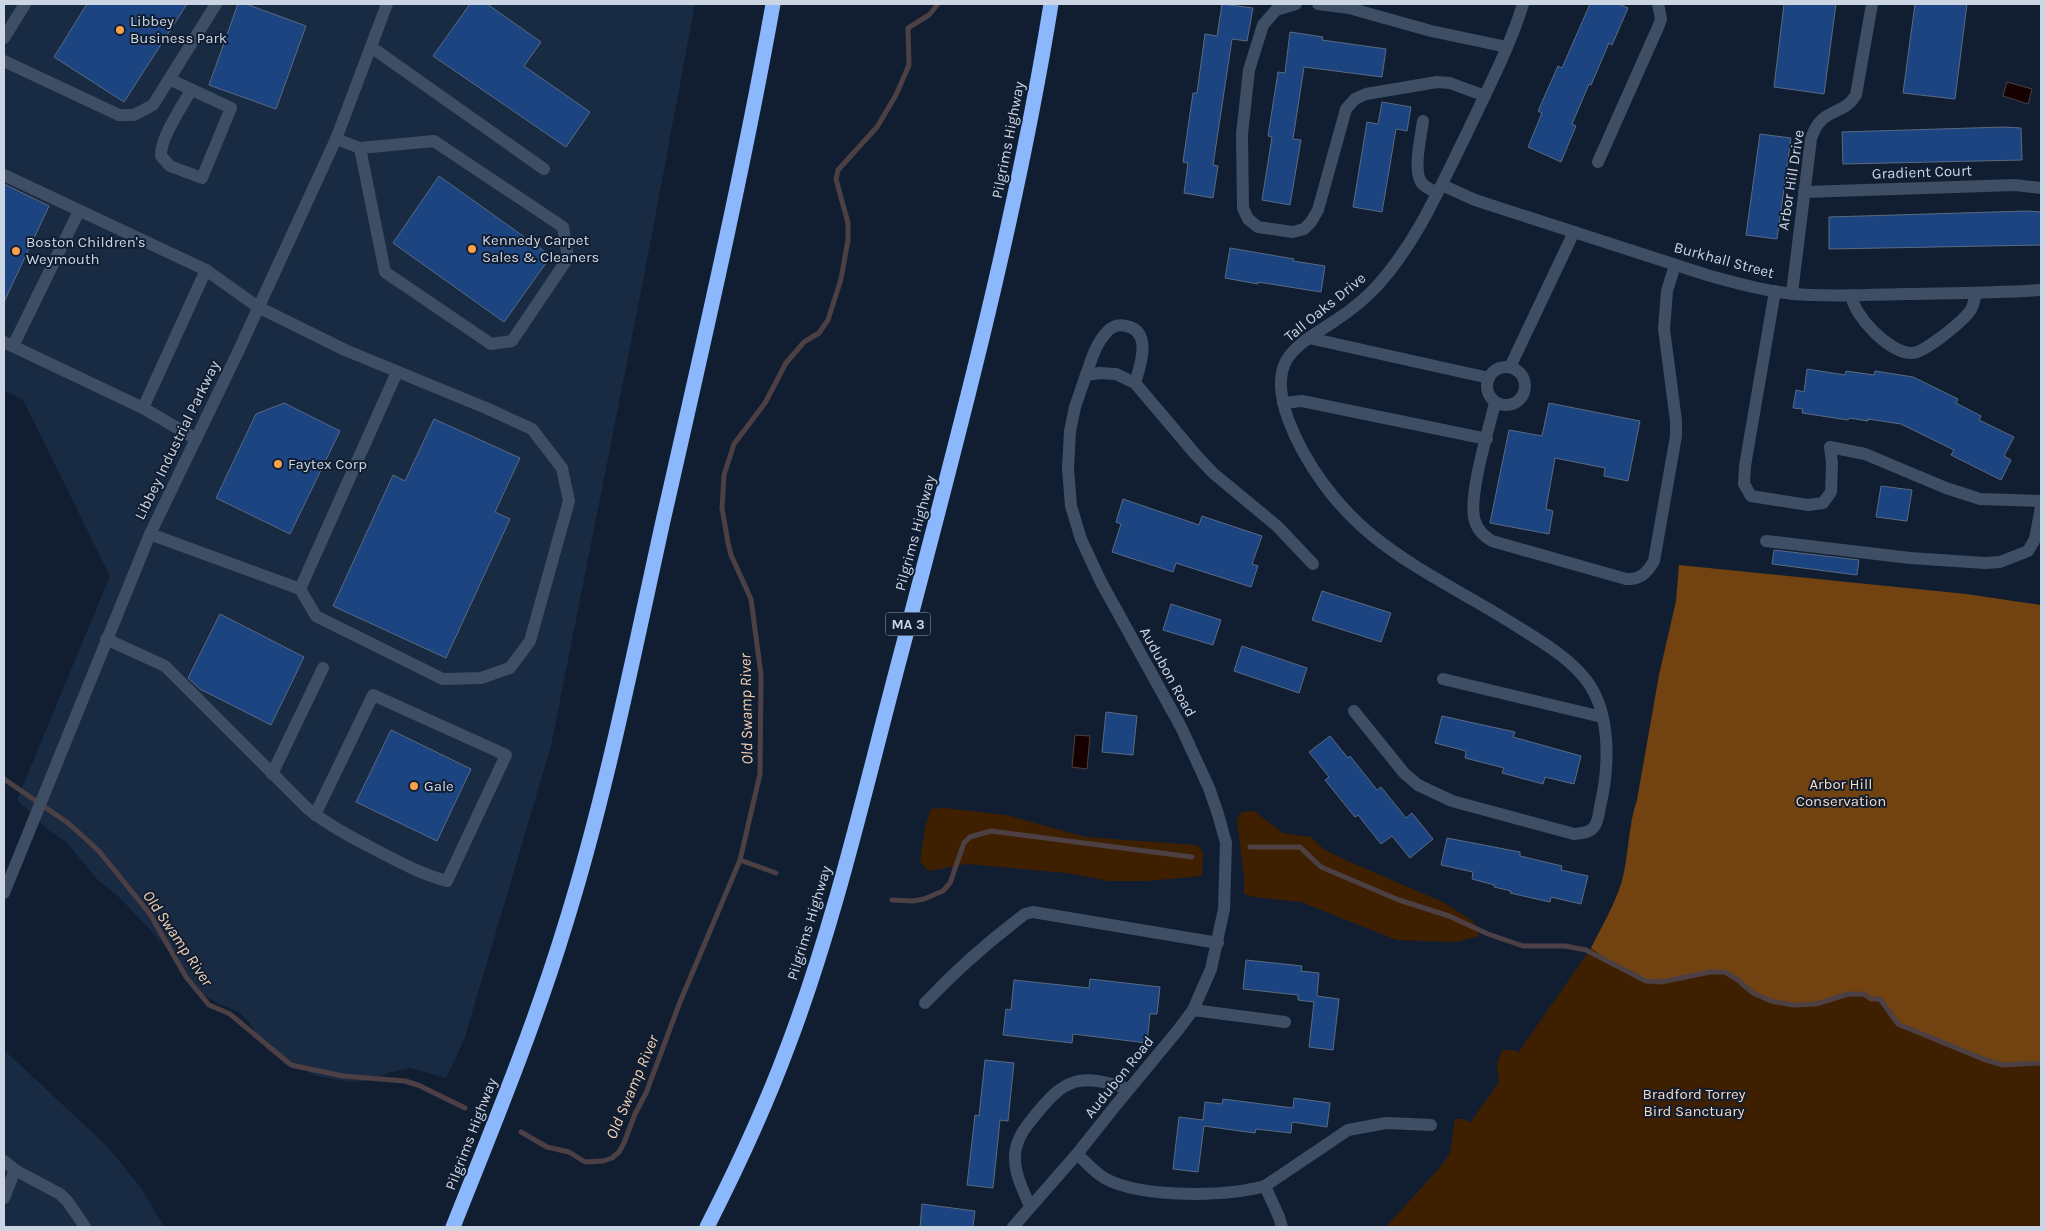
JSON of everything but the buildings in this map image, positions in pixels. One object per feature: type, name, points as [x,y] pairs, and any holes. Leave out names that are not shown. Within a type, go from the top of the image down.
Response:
[{"type":"highway","name":"Pilgrims Highway","points":[[453,1227],[543,993],[566,924],[590,839],[613,746],[712,304],[773,4]]},
{"type":"highway","name":"Pilgrims Highway","points":[[707,1227],[740,1160],[778,1074],[810,983],[838,891],[968,402],[1023,155],[1051,4]]},
{"type":"street","points":[[4,38],[25,4]]},
{"type":"street","points":[[4,61],[119,115],[134,115],[153,105],[216,4]]},
{"type":"street","name":"Libbey Industrial Parkway","points":[[4,893],[28,830],[150,534],[336,139],[386,4]]},
{"type":"street","points":[[1296,4],[1276,10],[1263,25],[1249,70],[1242,134],[1242,196],[1243,208],[1248,219],[1258,228],[1293,232],[1304,229],[1311,222],[1318,210],[1346,109],[1354,99],[1366,94],[1437,82],[1450,83],[1485,96]]},
{"type":"street","points":[[1318,4],[1349,8],[1430,30],[1507,47]]},
{"type":"street","name":"Tall Oaks Drive","points":[[1354,710],[1404,773],[1418,785],[1452,801],[1574,834],[1592,830],[1596,824],[1605,786],[1608,753],[1602,718],[1596,698],[1588,682],[1557,652],[1398,554],[1372,535],[1345,509],[1323,483],[1301,448],[1283,403],[1281,385],[1285,363],[1298,347],[1358,304],[1377,287],[1407,246],[1439,189],[1485,96],[1507,47],[1523,4]]},
{"type":"street","points":[[1598,162],[1659,26],[1658,4]]},
{"type":"street","name":"Arbor Hill Drive","points":[[1792,294],[1812,139],[1816,125],[1828,114],[1850,103],[1856,95],[1872,4]]},
{"type":"street","points":[[371,47],[544,169]]},
{"type":"street","points":[[169,79],[231,108],[202,178],[170,166],[161,156],[161,149],[165,139],[191,90]]},
{"type":"street","name":"Burkhall Street","points":[[1423,121],[1418,160],[1419,180],[1423,185],[1731,282],[1792,294],[1976,293],[2041,290]]},
{"type":"street","points":[[336,139],[360,148],[434,141],[564,227],[568,258],[512,340],[491,344],[385,272],[360,148]]},
{"type":"street","points":[[4,175],[206,270],[258,307],[345,350],[532,429],[562,468],[569,502],[530,641],[510,668],[481,678],[443,679],[316,616],[300,589],[150,534]]},
{"type":"street","name":"Gradient Court","points":[[1804,192],[2015,185],[2041,188]]},
{"type":"street","points":[[79,211],[8,344],[143,408],[196,439]]},
{"type":"street","points":[[1510,367],[1574,232]]},
{"type":"street","points":[[1495,403],[1505,406],[1514,404],[1523,394],[1524,383],[1519,372],[1510,367],[1502,367],[1489,378],[1488,386],[1495,403],[1475,489],[1473,514],[1477,528],[1484,536],[1492,541],[1626,579],[1633,579],[1646,573],[1654,561],[1676,436],[1676,421],[1664,329],[1667,291],[1675,265]]},
{"type":"street","points":[[143,408],[206,270]]},
{"type":"street","points":[[1776,291],[1745,466],[1744,484],[1751,496],[1808,505],[1823,503],[1831,492],[1832,463],[1830,447],[1865,454],[1946,488],[1980,499],[2041,501]]},
{"type":"street","points":[[1851,295],[1854,308],[1860,318],[1881,337],[1901,350],[1914,353],[1931,345],[1969,312],[1974,304],[1976,293]]},
{"type":"street","name":"Audubon Road","points":[[1013,1227],[1078,1154],[1193,1010],[1212,969],[1224,909],[1226,843],[1218,814],[1204,777],[1180,727],[1101,582],[1081,539],[1071,506],[1068,469],[1070,431],[1075,407],[1100,341],[1114,327],[1122,325],[1131,327],[1137,333],[1143,347],[1135,383]]},
{"type":"street","points":[[1309,338],[1489,378]]},
{"type":"street","points":[[300,589],[397,372]]},
{"type":"street","points":[[1086,375],[1100,373],[1116,374],[1135,383],[1213,473],[1277,526],[1314,564]]},
{"type":"street","points":[[1283,403],[1302,401],[1487,439]]},
{"type":"street","points":[[1766,541],[1910,558],[1985,563],[2000,562],[2028,551],[2035,539],[2041,507]]},
{"type":"street","points":[[106,640],[165,666],[272,774],[315,815],[329,826],[423,874],[447,881],[506,755],[373,695],[315,815]]},
{"type":"street","points":[[272,774],[323,668]]},
{"type":"street","points":[[1443,679],[1602,718]]},
{"type":"street","points":[[925,1003],[953,973],[987,943],[1025,914],[1033,912],[1218,944]]},
{"type":"street","points":[[1193,1010],[1285,1022]]},
{"type":"street","points":[[1030,1206],[1016,1168],[1016,1145],[1023,1130],[1050,1097],[1060,1088],[1083,1080],[1106,1081],[1129,1089]]},
{"type":"street","points":[[1078,1154],[1096,1173],[1105,1178],[1144,1190],[1164,1194],[1249,1190],[1265,1186],[1348,1130],[1386,1123],[1431,1125]]},
{"type":"street","points":[[4,1161],[15,1170],[60,1194],[68,1202],[84,1227]]},
{"type":"street","points":[[4,1198],[15,1170]]},
{"type":"street","points":[[1265,1186],[1280,1217],[1282,1227]]},
{"type":"shaded area","points":[[4,4],[695,4],[646,266],[551,746],[464,1040],[446,1078],[410,1068],[388,1073],[374,1080],[350,1082],[316,1076],[268,1051],[249,1022],[239,1012],[217,1003],[199,992],[185,977],[167,948],[120,898],[97,879],[66,842],[48,830],[17,800],[110,576],[23,400],[4,390]]},
{"type":"shaded area","points":[[2007,82],[2032,89],[2028,104],[2003,96]]},
{"type":"shaded area","points":[[1075,735],[1090,736],[1087,769],[1072,767]]},
{"type":"shaded area","points":[[4,1050],[107,1146],[141,1188],[164,1227],[4,1227]]},
{"type":"green space","name":"Arbor Hill Conservation","points":[[1679,565],[1966,594],[2041,605],[2041,1063],[2003,1065],[1983,1059],[1898,1024],[1880,999],[1852,994],[1815,1004],[1799,1005],[1784,1003],[1766,999],[1737,978],[1725,972],[1715,971],[1666,981],[1646,981],[1625,971],[1591,948],[1612,907],[1622,881],[1659,675],[1676,601]]},
{"type":"green space","points":[[944,808],[1006,815],[1086,837],[1197,845],[1203,851],[1202,876],[1147,881],[1109,881],[1067,873],[967,864],[928,871],[920,861],[925,828],[931,809]]},
{"type":"green space","points":[[1254,811],[1283,833],[1311,837],[1325,850],[1445,903],[1474,922],[1479,936],[1455,942],[1397,940],[1301,902],[1254,897],[1244,894],[1244,877],[1237,820],[1242,812]]},
{"type":"green space","name":"Bradford Torrey Bird Sanctuary","points":[[1591,948],[1646,981],[1710,972],[1725,972],[1753,993],[1771,1001],[1816,1004],[1848,994],[1864,994],[1871,999],[1880,999],[1898,1024],[1983,1059],[2030,1064],[2041,1063],[2041,1227],[1386,1227],[1442,1165],[1450,1153],[1455,1119],[1464,1119],[1470,1123],[1499,1082],[1497,1064],[1502,1050],[1514,1050],[1518,1053]]},
{"type":"waterway","name":"Old Swamp River","points":[[521,1132],[547,1147],[569,1152],[585,1162],[603,1161],[612,1158],[619,1152],[646,1093],[680,1002],[740,860],[760,774],[761,675],[751,599],[731,555],[728,543],[722,508],[724,475],[734,444],[765,403],[786,363],[804,342],[819,333],[828,320],[841,279],[848,240],[848,223],[836,179],[838,170],[877,127],[896,95],[909,65],[908,28],[929,15],[938,4]]},
{"type":"waterway","name":"Old Swamp River","points":[[4,779],[68,823],[98,850],[150,914],[186,977],[209,1005],[230,1014],[291,1065],[343,1076],[405,1081],[418,1085],[465,1108]]},
{"type":"waterway","points":[[892,900],[913,901],[924,899],[943,891],[950,883],[964,843],[970,837],[991,831],[1192,857]]},
{"type":"waterway","points":[[1250,847],[1300,847],[1321,867],[1399,900],[1449,916],[1488,934],[1523,946],[1565,946],[1586,950],[1646,981],[1661,982],[1710,972],[1725,972],[1753,993],[1771,1001],[1793,1005],[1816,1004],[1848,994],[1864,994],[1871,999],[1880,999],[1898,1024],[1983,1059],[2003,1065],[2041,1063]]},
{"type":"waterway","points":[[740,860],[776,873]]},
{"type":"place","name":"Libbey Business Park","points":[[120,30]]},
{"type":"place","name":"Kennedy Carpet Sales & Cleaners","points":[[472,249]]},
{"type":"place","name":"Boston Children's Weymouth","points":[[16,251]]},
{"type":"place","name":"Faytex Corp","points":[[278,464]]},
{"type":"place","name":"Gale","points":[[414,786]]}]
